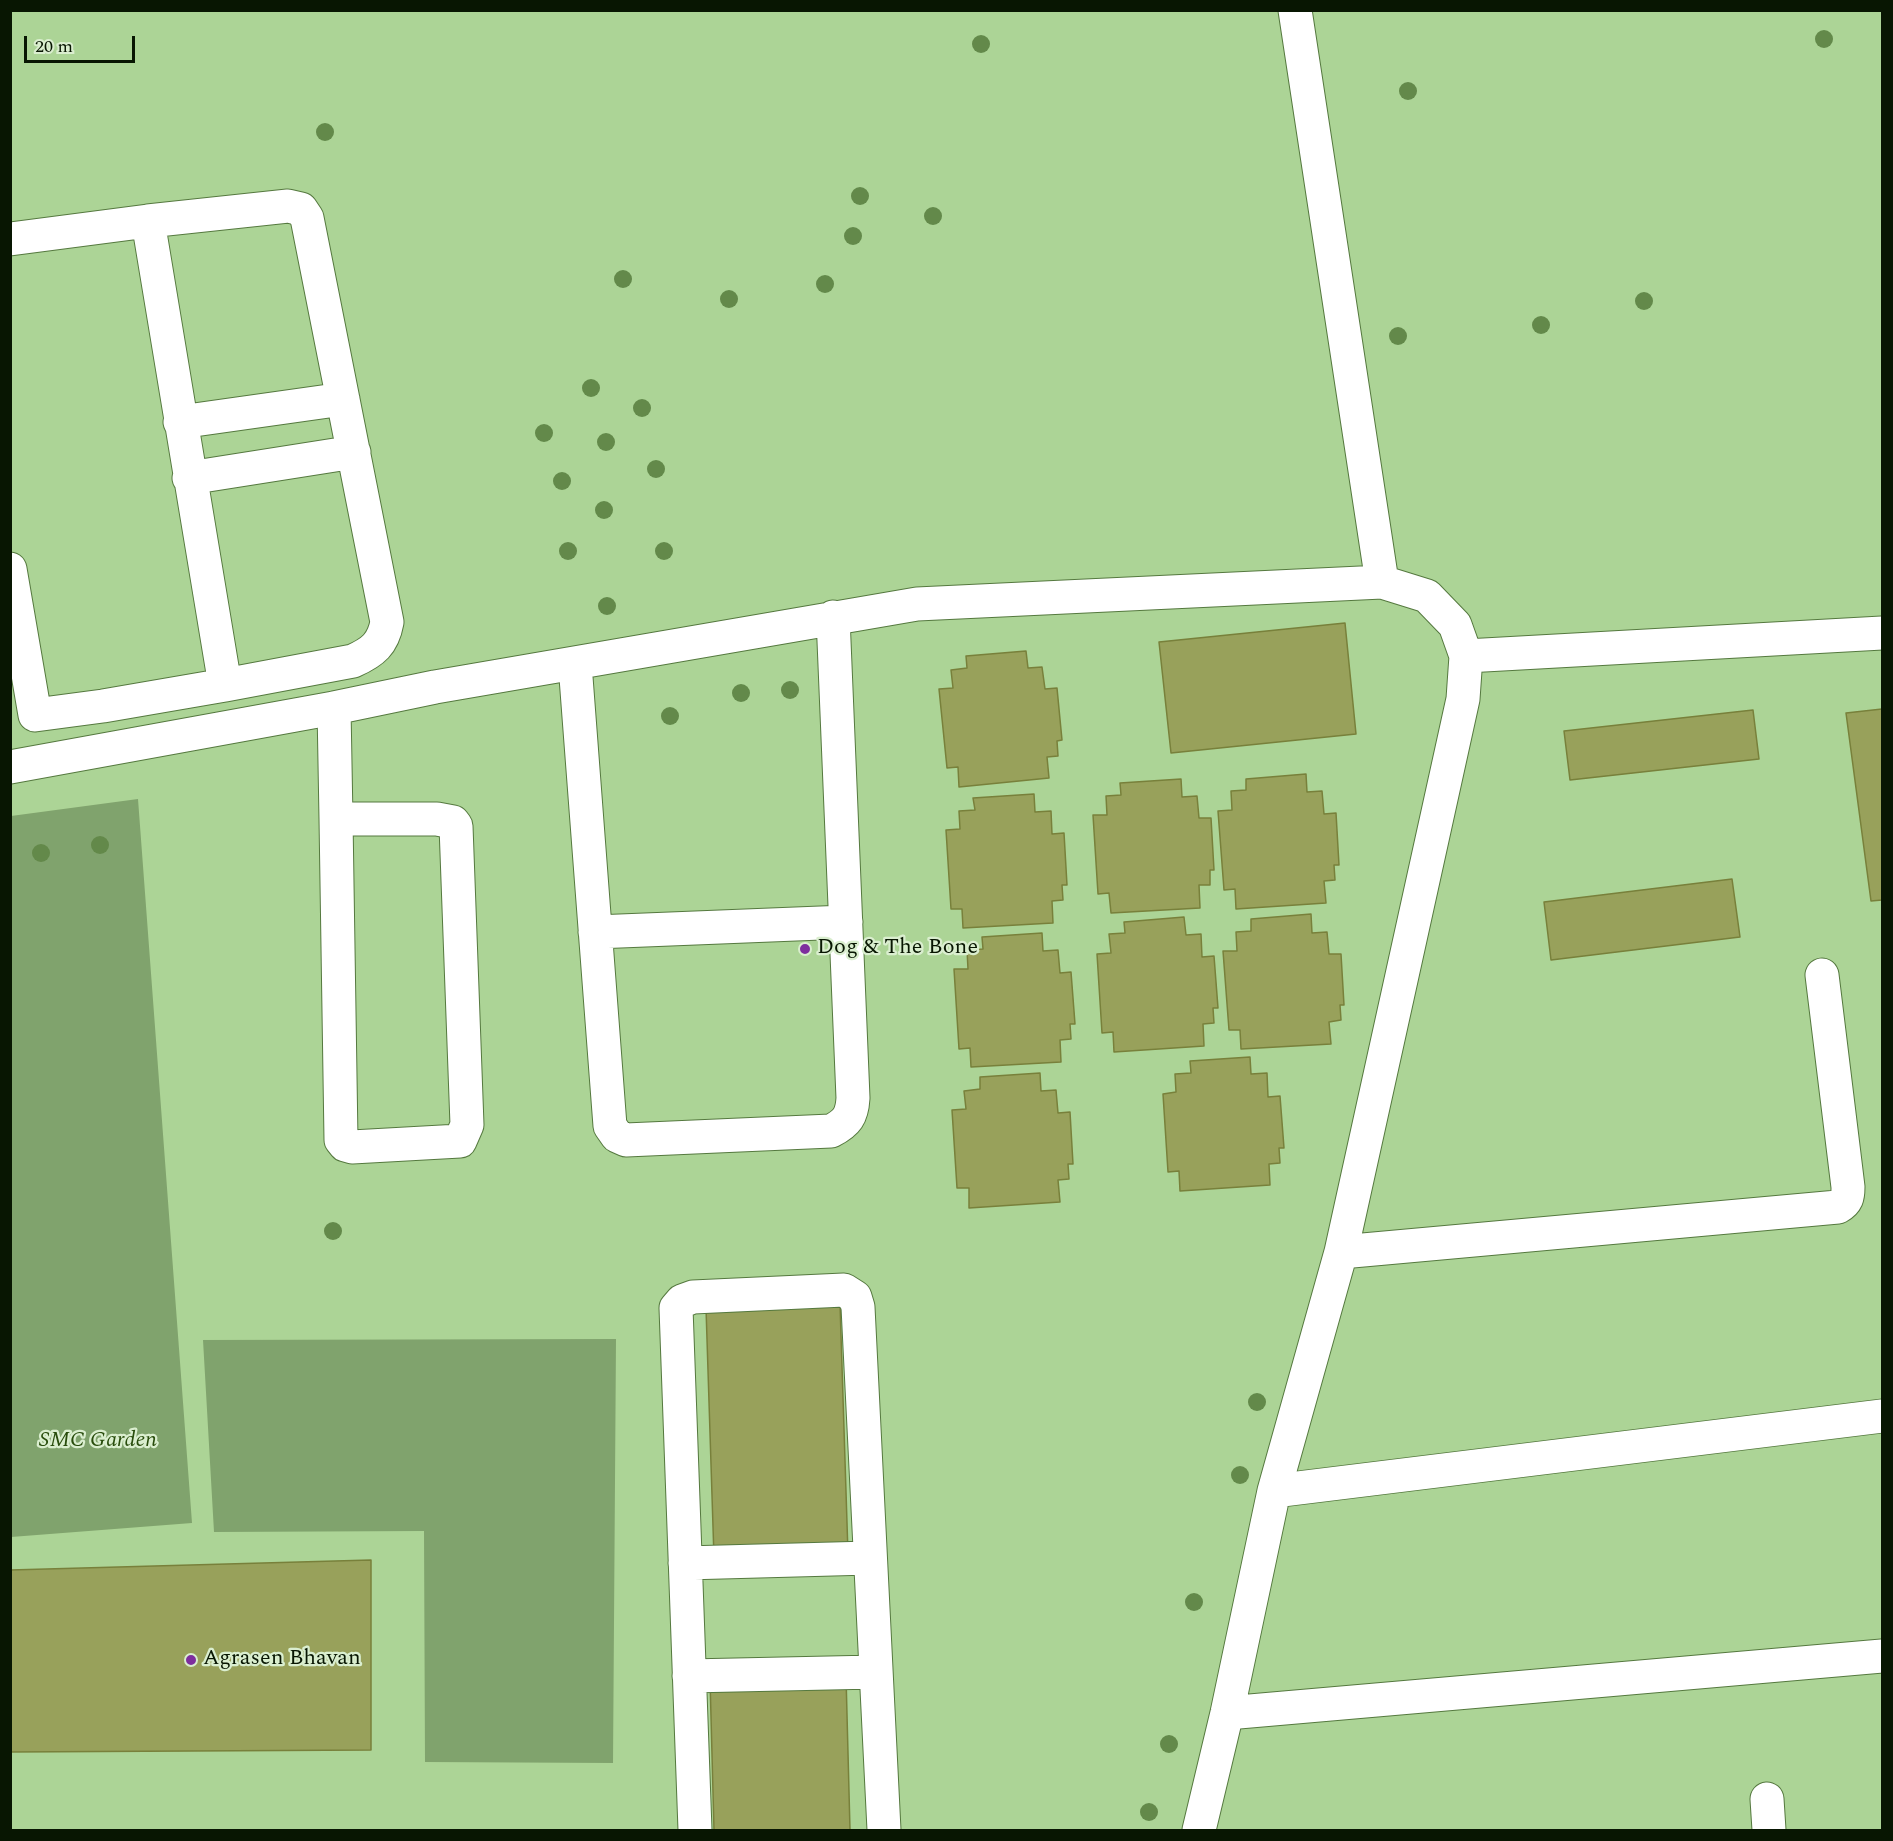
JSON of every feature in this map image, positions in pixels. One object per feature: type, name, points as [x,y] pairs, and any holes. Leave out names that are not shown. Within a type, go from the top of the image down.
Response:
[{"type":"street","points":[[1295,10],[1382,582]]},
{"type":"street","points":[[10,239],[288,206],[301,210],[307,218],[387,622],[384,640],[369,654],[353,661],[103,706],[23,717],[10,569]]},
{"type":"street","points":[[148,221],[225,685]]},
{"type":"street","points":[[180,422],[343,399]]},
{"type":"street","points":[[189,478],[354,452]]},
{"type":"street","points":[[10,767],[334,708],[435,687],[917,604],[1382,582],[1427,596],[1455,625],[1466,656],[1463,699],[1341,1252],[1274,1491],[1227,1713],[1199,1830]]},
{"type":"street","points":[[575,664],[610,1126],[618,1136],[626,1140],[831,1131],[844,1124],[852,1113],[854,1098],[833,618]]},
{"type":"street","points":[[1466,656],[1882,633]]},
{"type":"street","points":[[103,706],[111,747]]},
{"type":"street","points":[[334,708],[341,1140],[345,1145],[352,1147],[460,1141],[467,1125],[456,826],[453,822],[437,819],[336,819]]},
{"type":"street","points":[[595,932],[846,922]]},
{"type":"street","points":[[1341,1252],[1838,1207],[1848,1198],[1848,1187],[1822,975]]},
{"type":"street","points":[[695,1830],[676,1308],[681,1301],[693,1297],[844,1290],[855,1297],[858,1307],[884,1830]]},
{"type":"street","points":[[1274,1491],[1882,1416]]},
{"type":"street","points":[[685,1563],[870,1557]]},
{"type":"street","points":[[1227,1713],[1882,1656]]},
{"type":"street","points":[[689,1676],[876,1672]]},
{"type":"green space","name":"SMC Garden","points":[[138,799],[192,1523],[11,1537],[11,816]]},
{"type":"green space","points":[[616,1339],[613,1763],[425,1762],[424,1531],[214,1532],[203,1340]]},
{"type":"building","points":[[1345,623],[1356,734],[1171,753],[1159,642]]},
{"type":"building","points":[[1026,651],[1028,668],[1042,667],[1045,689],[1057,688],[1062,740],[1057,741],[1058,756],[1047,757],[1049,778],[959,787],[958,767],[947,768],[939,689],[953,688],[951,670],[967,668],[966,656]]},
{"type":"building","points":[[1882,709],[1882,900],[1871,901],[1846,713]]},
{"type":"building","points":[[1753,710],[1759,759],[1570,780],[1564,731]]},
{"type":"building","points":[[1306,774],[1307,792],[1322,791],[1324,814],[1336,813],[1339,865],[1334,865],[1335,880],[1324,881],[1326,903],[1236,909],[1235,889],[1224,890],[1218,811],[1232,810],[1231,791],[1246,790],[1246,779]]},
{"type":"building","points":[[1181,779],[1182,797],[1197,796],[1199,818],[1211,818],[1214,870],[1210,870],[1210,885],[1199,885],[1200,908],[1111,913],[1109,893],[1098,894],[1093,815],[1107,815],[1106,796],[1121,795],[1120,783]]},
{"type":"building","points":[[1034,794],[1035,812],[1051,811],[1052,834],[1064,833],[1067,885],[1062,885],[1063,900],[1052,901],[1053,923],[963,928],[962,909],[951,909],[946,830],[960,829],[959,811],[975,810],[973,798]]},
{"type":"building","points":[[1732,879],[1740,937],[1551,960],[1544,902]]},
{"type":"building","points":[[1311,914],[1312,933],[1327,932],[1329,954],[1341,954],[1344,1005],[1340,1005],[1341,1020],[1329,1022],[1331,1044],[1241,1049],[1240,1030],[1229,1030],[1223,951],[1237,951],[1236,932],[1251,931],[1251,919]]},
{"type":"building","points":[[1184,917],[1186,935],[1201,934],[1202,957],[1214,956],[1218,1008],[1213,1008],[1214,1023],[1203,1024],[1204,1046],[1114,1052],[1113,1032],[1102,1033],[1097,954],[1111,953],[1109,934],[1125,933],[1124,922]]},
{"type":"building","points":[[1042,933],[1043,951],[1058,950],[1060,973],[1071,972],[1075,1024],[1070,1024],[1071,1039],[1060,1040],[1061,1062],[971,1067],[970,1048],[959,1049],[954,969],[968,969],[967,950],[983,949],[982,937]]},
{"type":"building","points":[[1250,1057],[1251,1074],[1267,1073],[1268,1097],[1280,1096],[1284,1148],[1279,1148],[1280,1163],[1269,1164],[1270,1185],[1180,1191],[1179,1171],[1168,1172],[1163,1094],[1176,1092],[1175,1074],[1191,1073],[1190,1061]]},
{"type":"building","points":[[1040,1073],[1041,1091],[1056,1090],[1058,1113],[1070,1112],[1073,1164],[1068,1164],[1069,1179],[1058,1180],[1060,1202],[969,1208],[969,1188],[957,1188],[952,1110],[966,1109],[964,1091],[980,1089],[980,1077]]},
{"type":"building","points":[[840,1304],[848,1554],[714,1558],[706,1308]]},
{"type":"building","name":"Agrasen Bhavan","points":[[371,1560],[371,1750],[10,1752],[10,1570]]},
{"type":"building","points":[[846,1676],[850,1830],[714,1830],[710,1679]]},
{"type":"place","name":"Dog & The Bone","points":[[805,949]]},
{"type":"place","name":"Agrasen Bhavan","points":[[191,1660]]}]
